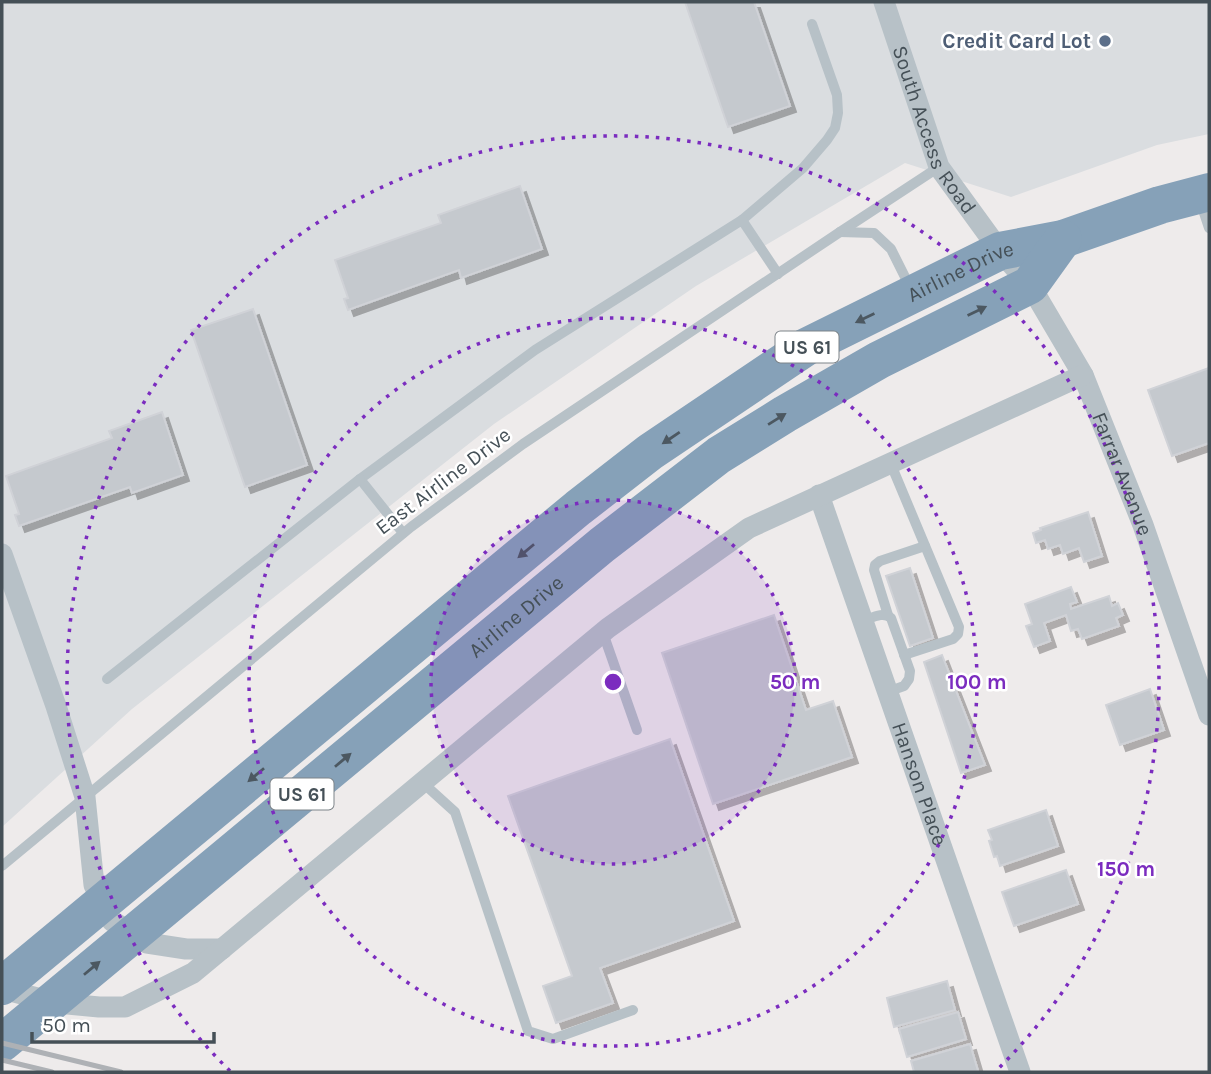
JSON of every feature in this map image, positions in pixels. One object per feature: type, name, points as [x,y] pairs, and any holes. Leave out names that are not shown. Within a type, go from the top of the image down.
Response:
[{"type":"highway","name":"Airline Drive","points":[[2,987],[578,508],[650,452],[806,347],[1000,251],[1063,239],[1160,205],[1206,205]]},
{"type":"highway","name":"Airline Drive","points":[[2,1043],[602,545],[719,455],[879,360],[1030,285],[1063,239]]},
{"type":"street","name":"South Access Road","points":[[884,2],[939,167],[1000,251]]},
{"type":"street","name":"Farrar Avenue","points":[[1000,251],[1030,285],[1083,375],[1143,525],[1209,715]]},
{"type":"street","points":[[2,987],[57,1003],[125,1007],[193,973],[603,633],[749,528],[1083,375]]},
{"type":"street","name":"Hanson Place","points":[[819,495],[1020,1072]]},
{"type":"street","points":[[2,554],[85,797],[94,885],[112,921],[147,943],[186,949],[222,949]]},
{"type":"lane","points":[[107,678],[360,479],[535,350],[742,220],[803,168],[835,128],[838,113],[837,95],[812,24]]},
{"type":"lane","name":"East Airline Drive","points":[[2,866],[403,533],[523,444],[939,167]]},
{"type":"lane","points":[[742,220],[778,274]]},
{"type":"lane","points":[[840,232],[874,233],[891,249],[913,294]]},
{"type":"lane","points":[[890,463],[958,627],[958,634],[953,639],[904,656]]},
{"type":"lane","points":[[360,479],[403,533]]},
{"type":"lane","points":[[887,692],[904,686],[910,671],[888,615],[874,570],[875,565],[925,546]]},
{"type":"lane","points":[[863,621],[882,614],[888,615]]},
{"type":"lane","points":[[603,633],[637,730]]},
{"type":"lane","points":[[423,783],[455,812],[528,1031],[553,1039],[633,1010]]},
{"type":"lane","points":[[2,848],[11,858]]},
{"type":"shaded area","points":[[2,2],[1209,2],[1209,134],[1157,145],[1011,197],[905,163],[696,286],[494,424],[132,709],[2,827]]},
{"type":"building","points":[[685,2],[754,2],[790,106],[728,127]]},
{"type":"building","points":[[520,186],[542,249],[461,278],[459,270],[348,310],[344,299],[348,298],[335,260],[441,223],[438,215]]},
{"type":"building","points":[[253,309],[307,465],[245,487],[191,330]]},
{"type":"building","points":[[1209,368],[1209,443],[1172,456],[1148,390]]},
{"type":"building","points":[[162,412],[183,475],[132,493],[130,487],[19,526],[15,515],[19,514],[6,476],[112,438],[109,431]]},
{"type":"building","points":[[1088,512],[1102,556],[1084,562],[1079,548],[1063,554],[1060,545],[1048,549],[1045,540],[1036,543],[1033,533],[1041,530],[1040,528]]},
{"type":"building","points":[[910,568],[933,638],[910,646],[886,576]]},
{"type":"building","points":[[1071,587],[1077,602],[1070,604],[1071,609],[1109,596],[1112,606],[1118,603],[1123,615],[1116,618],[1119,626],[1082,639],[1078,629],[1071,631],[1066,615],[1044,623],[1050,641],[1034,647],[1026,626],[1032,624],[1025,604]]},
{"type":"building","points":[[774,615],[806,710],[833,701],[852,757],[713,804],[662,653]]},
{"type":"building","points":[[942,655],[985,765],[961,773],[924,662]]},
{"type":"building","points":[[1150,689],[1164,730],[1120,745],[1106,705]]},
{"type":"building","points":[[670,739],[734,921],[600,968],[613,1003],[556,1023],[543,986],[572,976],[508,796]]},
{"type":"building","points":[[1046,810],[1058,846],[1000,866],[997,856],[994,857],[988,830]]},
{"type":"building","points":[[1066,870],[1078,904],[1014,926],[1002,892]]},
{"type":"building","points":[[947,981],[955,1010],[894,1027],[887,998]]},
{"type":"building","points":[[958,1012],[966,1039],[907,1057],[899,1029]]},
{"type":"building","points":[[970,1044],[978,1071],[914,1072],[911,1061]]},
{"type":"railway","points":[[2,1043],[121,1072]]},
{"type":"railway","points":[[2,1060],[52,1072]]},
{"type":"place","name":"Credit Card Lot","points":[[1105,41]]}]
